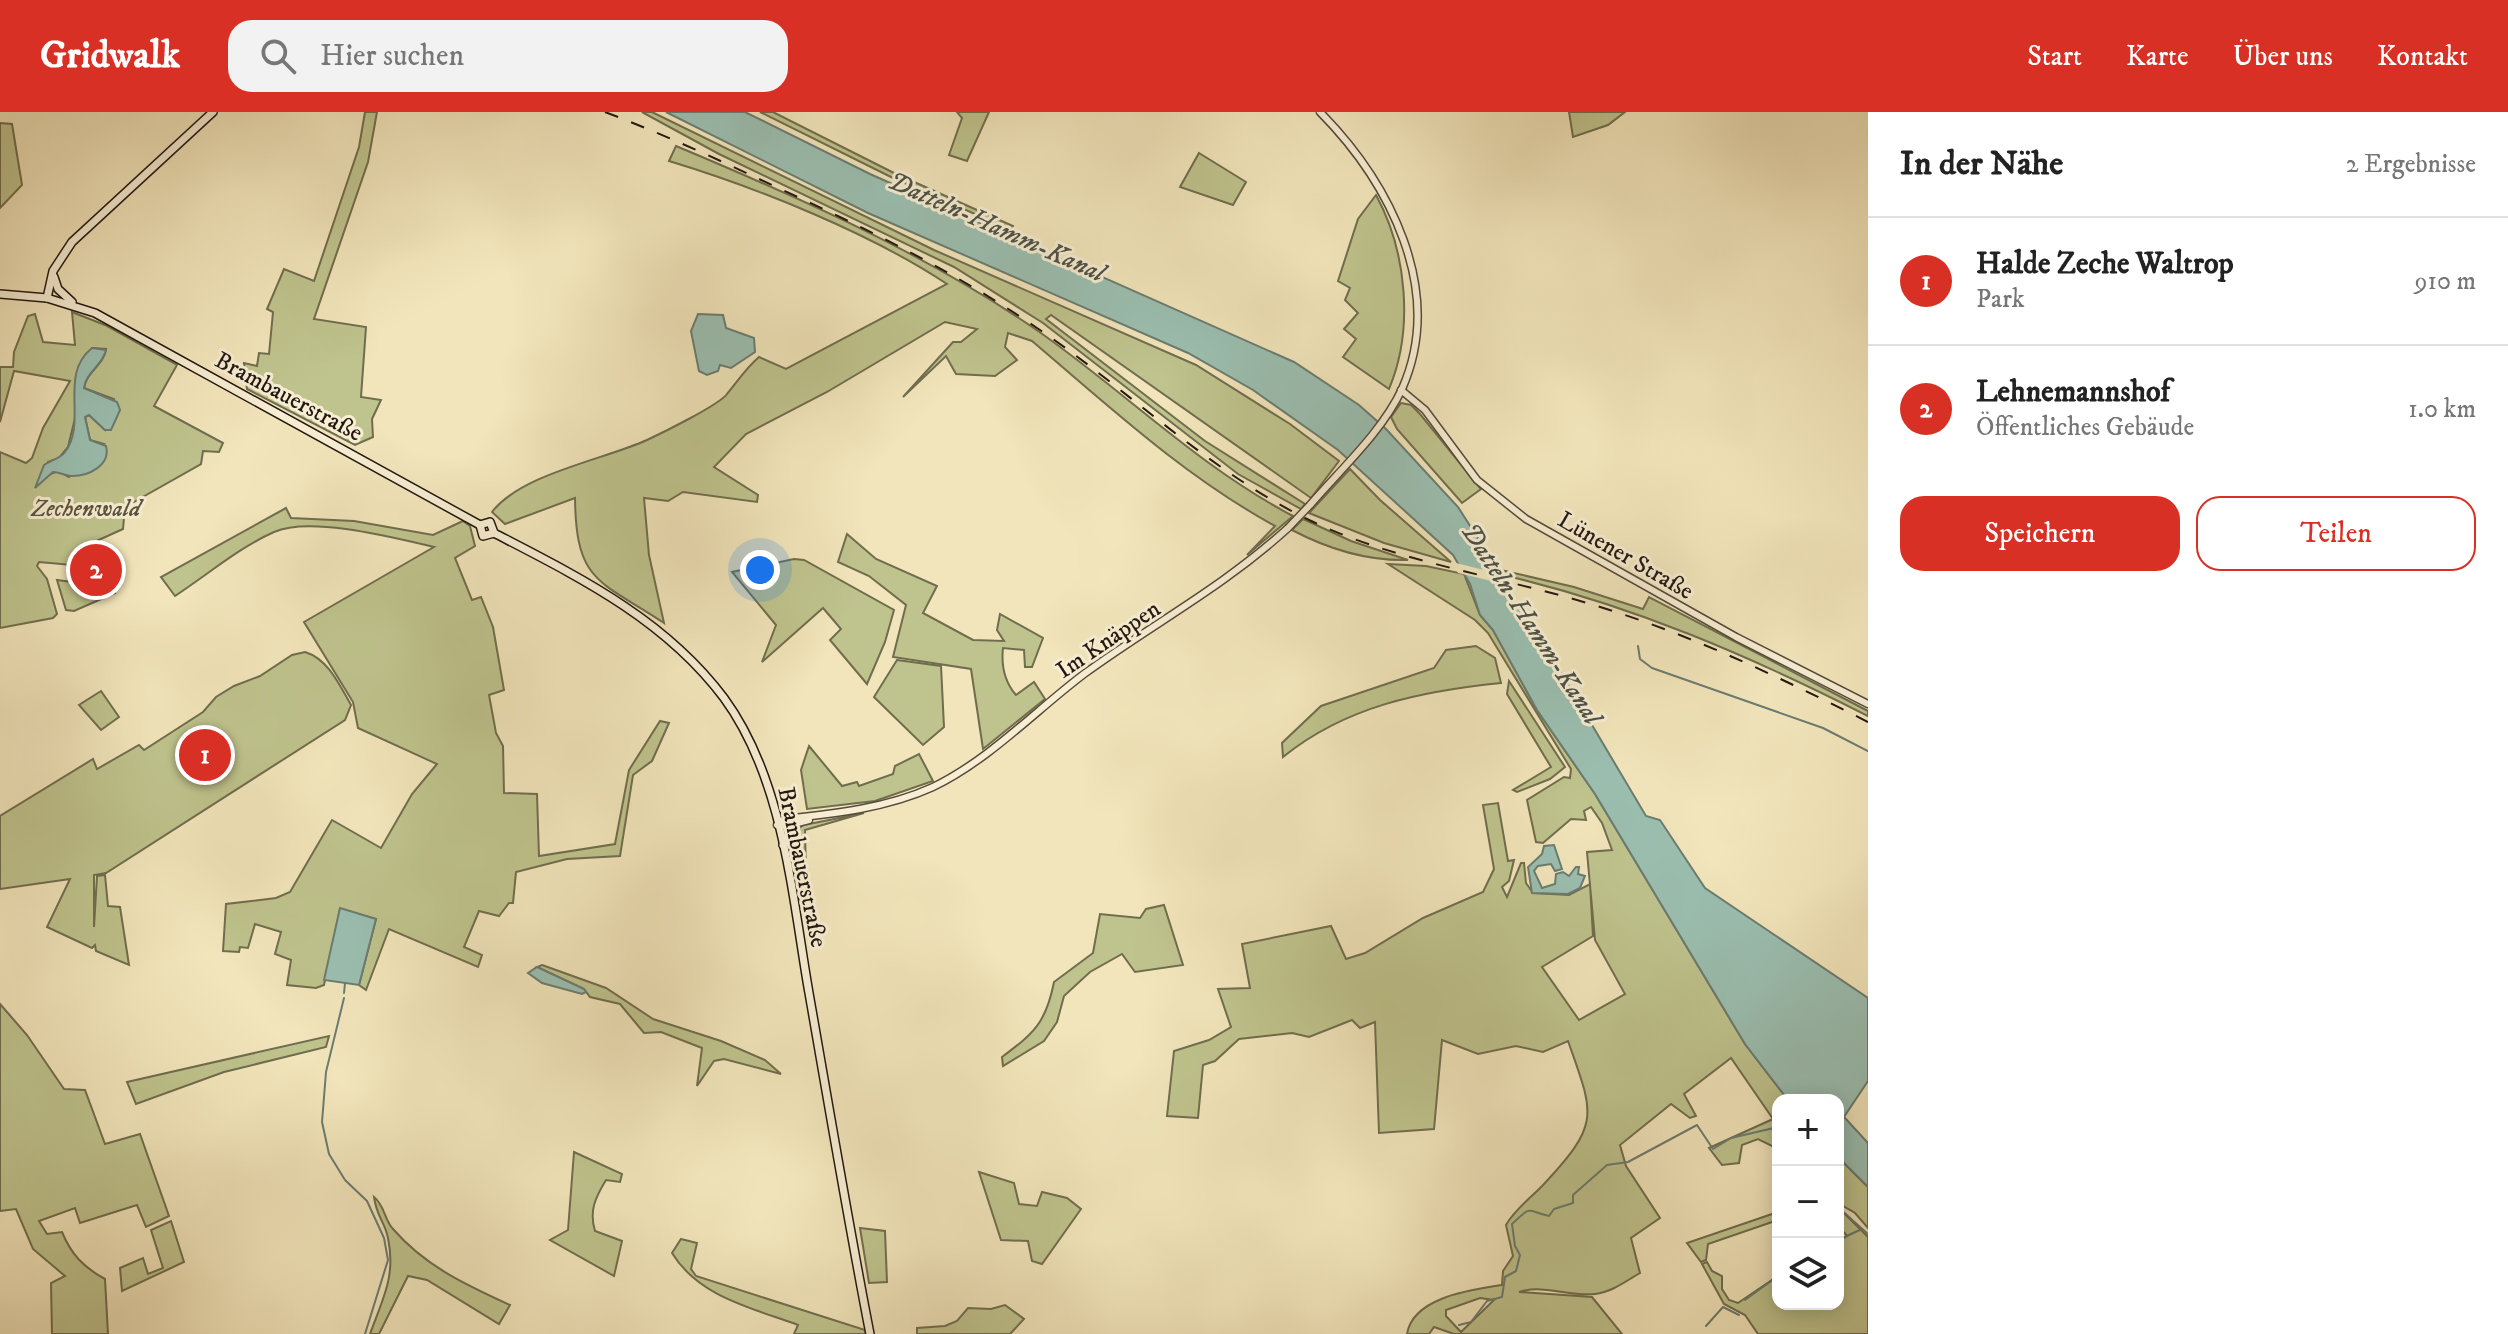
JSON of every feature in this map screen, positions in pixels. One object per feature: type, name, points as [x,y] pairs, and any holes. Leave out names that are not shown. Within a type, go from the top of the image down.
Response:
[{"type":"main road","points":[[47,298],[53,271],[85,229],[213,112]]},
{"type":"main road","name":"Brambauerstraße","points":[[53,271],[58,289],[77,306]]},
{"type":"main road","name":"Brambauerstraße","points":[[0,294],[47,298],[77,306],[138,336],[480,525],[490,522],[494,533],[635,612],[684,653],[725,699],[755,755],[777,825],[870,1334]]},
{"type":"main road","points":[[782,847],[793,825]]},
{"type":"street","name":"Im Knäppen","points":[[777,825],[784,819],[824,815],[911,796],[965,769],[1092,668],[1213,590],[1288,528],[1384,417],[1401,390],[1411,361],[1415,325],[1414,286],[1405,242],[1377,180],[1354,148],[1320,112]]},
{"type":"street","name":"Lünener Straße","points":[[1401,390],[1425,410],[1477,480],[1526,519],[1736,637],[1868,704]]},
{"type":"street","points":[[777,825],[793,825],[824,815]]},
{"type":"green space","points":[[365,112],[377,112],[368,162],[314,319],[366,327],[361,397],[381,400],[372,419],[373,437],[355,445],[247,389],[244,363],[257,366],[259,353],[269,354],[273,312],[267,309],[284,269],[314,281],[359,147]]},
{"type":"green space","points":[[642,112],[652,112],[934,250],[1196,365],[1290,424],[1339,461],[1311,498],[1051,315],[1046,319],[1205,441],[1305,504],[1301,509],[1238,474],[1043,323],[954,267],[719,154]]},
{"type":"green space","points":[[760,112],[773,112],[894,173],[1013,226],[1011,230],[891,177]]},
{"type":"green space","points":[[957,112],[989,112],[967,161],[949,155],[962,118]]},
{"type":"green space","points":[[1569,112],[1625,112],[1608,125],[1573,137]]},
{"type":"green space","points":[[0,123],[12,124],[22,185],[0,208]]},
{"type":"green space","points":[[676,146],[862,229],[996,303],[1070,354],[1226,475],[1293,516],[1247,555],[1275,526],[1179,463],[1032,341],[1008,333],[1005,347],[1017,360],[995,376],[956,374],[946,356],[903,397],[953,342],[961,342],[977,329],[945,322],[827,392],[746,434],[714,467],[758,495],[757,502],[683,492],[668,501],[644,498],[649,555],[664,623],[608,587],[586,564],[576,526],[575,498],[505,524],[492,512],[505,499],[542,478],[647,440],[702,412],[722,399],[759,357],[786,369],[947,284],[849,230],[739,184],[669,161]]},
{"type":"green space","points":[[1199,153],[1246,182],[1233,205],[1180,187]]},
{"type":"green space","points":[[1376,195],[1395,241],[1404,291],[1402,342],[1389,389],[1343,357],[1356,339],[1344,329],[1358,313],[1345,300],[1350,288],[1338,281],[1358,219]]},
{"type":"green space","name":"Zechenwald","points":[[72,312],[105,325],[177,365],[154,406],[223,443],[219,452],[203,451],[201,464],[125,507],[123,529],[92,543],[83,566],[39,562],[37,566],[47,579],[57,614],[53,618],[0,628],[0,452],[26,463],[32,458],[43,428],[70,381],[14,371],[0,422],[0,367],[13,367],[14,352],[28,316],[35,314],[43,342],[75,345]],"holes":[[[92,348],[106,349],[84,388],[114,399],[105,430],[89,415],[85,417],[90,440],[104,444],[69,477],[58,471],[48,475],[48,462],[59,458],[68,447]]]},
{"type":"green space","points":[[1401,403],[1411,405],[1420,414],[1481,489],[1462,503],[1397,429],[1391,417]]},
{"type":"green space","points":[[1350,469],[1380,500],[1451,562],[1384,543],[1309,513]]},
{"type":"green space","points":[[286,508],[291,518],[354,521],[433,535],[463,521],[470,526],[475,546],[455,558],[472,600],[481,597],[493,627],[504,690],[489,695],[496,733],[503,746],[504,793],[537,794],[539,856],[615,844],[629,770],[660,721],[669,723],[652,761],[633,775],[620,856],[567,859],[516,872],[513,903],[509,903],[499,916],[479,911],[464,947],[482,955],[478,967],[389,929],[366,990],[359,985],[376,919],[340,909],[324,985],[316,988],[287,985],[291,960],[275,954],[281,932],[255,924],[248,948],[240,947],[239,952],[223,951],[226,904],[276,898],[290,892],[332,820],[381,848],[412,794],[437,764],[358,728],[353,702],[304,622],[434,547],[331,527],[290,528],[274,532],[249,545],[175,596],[161,577]]},
{"type":"green space","points":[[1303,519],[1351,541],[1408,560],[1363,556],[1320,543],[1292,530]]},
{"type":"green space","points":[[847,534],[876,559],[937,586],[923,613],[973,640],[1004,641],[997,630],[1000,614],[1043,638],[1032,667],[1025,667],[1024,650],[1003,648],[1002,661],[1006,679],[1016,695],[1034,682],[1045,699],[983,749],[971,669],[893,657],[906,605],[869,576],[838,562]]},
{"type":"green space","points":[[794,559],[804,560],[894,610],[885,642],[867,684],[830,640],[841,629],[823,608],[762,662],[776,625],[732,572]]},
{"type":"green space","points":[[1388,564],[1426,566],[1464,574],[1480,615],[1493,630],[1537,710],[1595,794],[1745,1044],[1783,1094],[1772,1094],[1772,1118],[1731,1058],[1684,1094],[1696,1116],[1690,1118],[1671,1104],[1620,1145],[1626,1166],[1660,1218],[1631,1238],[1640,1273],[1613,1289],[1595,1294],[1538,1289],[1519,1292],[1592,1297],[1622,1334],[1454,1334],[1434,1327],[1429,1334],[1407,1334],[1420,1311],[1432,1304],[1460,1293],[1502,1285],[1503,1271],[1513,1256],[1506,1225],[1575,1146],[1587,1117],[1583,1086],[1568,1041],[1543,1052],[1516,1046],[1478,1054],[1442,1040],[1434,1129],[1379,1133],[1375,1022],[1360,1028],[1352,1020],[1309,1037],[1292,1033],[1239,1039],[1215,1061],[1203,1065],[1198,1118],[1167,1116],[1174,1051],[1209,1040],[1231,1027],[1218,989],[1250,988],[1242,944],[1331,926],[1346,959],[1365,953],[1423,918],[1483,892],[1494,869],[1483,805],[1498,803],[1508,861],[1514,860],[1509,881],[1502,887],[1507,897],[1521,863],[1524,863],[1526,883],[1533,893],[1569,895],[1590,884],[1587,852],[1612,850],[1602,823],[1591,807],[1584,811],[1586,820],[1571,819],[1543,843],[1536,842],[1527,800],[1564,777],[1570,778],[1571,769],[1488,633],[1475,620]],"holes":[[[1590,887],[1595,940],[1625,994],[1579,1020],[1542,967],[1593,936]],[[1480,1298],[1494,1300],[1461,1332],[1446,1316],[1446,1310]]]},
{"type":"green space","points":[[1501,570],[1574,587],[1643,609],[1649,597],[1868,711],[1868,716],[1690,634],[1598,601],[1503,575]]},
{"type":"green space","points":[[57,580],[111,587],[115,593],[74,611],[66,610]]},
{"type":"green space","points":[[1476,646],[1495,658],[1501,683],[1414,696],[1359,713],[1307,740],[1283,757],[1282,743],[1321,706],[1434,668],[1446,650]]},
{"type":"green space","points":[[305,652],[326,666],[342,689],[351,705],[345,720],[106,873],[94,875],[94,927],[97,876],[105,875],[108,906],[120,907],[129,965],[96,951],[95,945],[92,948],[47,927],[70,879],[0,889],[0,816],[93,759],[97,769],[139,745],[144,750],[203,712],[216,697],[234,686],[260,676],[292,655]]},
{"type":"green space","points":[[897,660],[941,666],[944,727],[923,745],[874,697]]},
{"type":"green space","points":[[1509,681],[1565,767],[1550,779],[1517,792],[1513,790],[1551,767],[1507,694]]},
{"type":"green space","points":[[101,691],[119,717],[101,730],[79,705]]},
{"type":"green space","points":[[809,746],[842,786],[857,782],[859,786],[893,774],[895,766],[919,754],[933,781],[875,801],[807,809],[801,770]]},
{"type":"green space","points":[[864,813],[805,830],[806,877],[799,875],[804,907],[800,908],[791,855],[794,831],[804,825]]},
{"type":"green space","points":[[1164,905],[1183,965],[1135,972],[1122,954],[1090,972],[1064,996],[1057,1022],[1044,1041],[1003,1066],[1002,1057],[1037,1026],[1047,1008],[1054,982],[1093,953],[1100,914],[1140,918],[1146,909]]},
{"type":"green space","points":[[542,965],[606,988],[653,1019],[721,1041],[765,1060],[781,1074],[724,1059],[714,1061],[697,1086],[702,1048],[661,1032],[644,1033],[620,1004],[590,997],[584,989],[537,967]]},
{"type":"green space","points":[[0,1004],[27,1035],[64,1089],[85,1090],[105,1144],[140,1134],[169,1216],[146,1227],[137,1205],[80,1223],[75,1208],[39,1221],[47,1234],[62,1232],[79,1259],[105,1279],[108,1334],[52,1334],[51,1283],[65,1276],[33,1249],[16,1209],[0,1211]]},
{"type":"green space","points":[[329,1036],[326,1047],[224,1072],[136,1104],[127,1082]]},
{"type":"green space","points":[[1772,1119],[1772,1146],[1758,1139],[1742,1145],[1739,1163],[1722,1165],[1709,1148]]},
{"type":"green space","points":[[574,1152],[622,1174],[620,1182],[606,1180],[593,1211],[595,1231],[622,1241],[614,1276],[550,1240],[568,1230]]},
{"type":"green space","points":[[1844,1163],[1868,1187],[1868,1228],[1855,1213],[1844,1207]]},
{"type":"green space","points":[[979,1172],[1014,1183],[1019,1204],[1037,1206],[1042,1192],[1067,1198],[1081,1209],[1042,1264],[1032,1261],[1028,1241],[1001,1240]]},
{"type":"green space","points":[[374,1197],[393,1229],[419,1254],[462,1282],[510,1305],[499,1324],[427,1280],[408,1276],[379,1334],[370,1334],[387,1287],[390,1264],[387,1233]]},
{"type":"green space","points":[[1844,1213],[1868,1237],[1868,1334],[1758,1334],[1745,1315],[1724,1304],[1702,1264],[1707,1262],[1712,1271],[1722,1276],[1722,1289],[1729,1300],[1738,1303],[1772,1280],[1772,1310],[1844,1310],[1844,1238],[1847,1236],[1844,1232]]},
{"type":"green space","points":[[1772,1214],[1772,1222],[1708,1244],[1706,1260],[1701,1262],[1687,1243]]},
{"type":"green space","points":[[171,1221],[184,1262],[122,1291],[120,1268],[143,1258],[148,1274],[163,1268],[151,1230]]},
{"type":"green space","points":[[860,1228],[885,1231],[887,1282],[869,1283]]},
{"type":"green space","points":[[681,1239],[697,1243],[691,1269],[696,1276],[865,1330],[866,1334],[794,1334],[798,1325],[728,1299],[697,1280],[672,1253]]},
{"type":"green space","points":[[1005,1305],[1024,1319],[1010,1334],[917,1334],[917,1328],[945,1326],[957,1321],[968,1308],[991,1309]]},
{"type":"shaded area","points":[[666,112],[745,112],[870,174],[1294,362],[1359,405],[1386,429],[1458,507],[1481,543],[1507,595],[1525,612],[1646,816],[1660,820],[1705,888],[1868,998],[1868,1081],[1844,1117],[1844,1094],[1783,1094],[1745,1044],[1595,794],[1537,710],[1493,630],[1480,615],[1470,584],[1453,555],[1338,450],[1253,390],[1188,353],[868,213]]},
{"type":"shaded area","points":[[698,314],[723,315],[726,328],[754,338],[755,352],[731,368],[720,365],[718,371],[707,375],[699,371],[691,331]]},
{"type":"shaded area","points":[[92,348],[106,350],[84,388],[117,402],[120,410],[111,430],[105,430],[89,415],[85,417],[90,440],[106,446],[105,459],[85,474],[72,476],[53,472],[35,488],[44,465],[63,454],[71,440],[77,371]]},
{"type":"shaded area","points":[[1554,845],[1562,869],[1555,871],[1551,864],[1538,866],[1534,871],[1542,888],[1555,884],[1556,874],[1563,872],[1569,876],[1579,867],[1578,874],[1585,876],[1580,888],[1568,894],[1532,893],[1528,867],[1542,854],[1544,846]]},
{"type":"shaded area","points":[[340,908],[376,919],[359,985],[324,980]]},
{"type":"shaded area","points":[[537,967],[586,992],[582,994],[542,983],[528,973]]},
{"type":"shaded area","points":[[1844,1117],[1868,1143],[1868,1187],[1844,1163]]},
{"type":"pier","points":[[1452,562],[1500,574],[1504,584],[1458,573]]},
{"type":"waterway","points":[[1638,646],[1640,659],[1652,668],[1823,728],[1868,751]]},
{"type":"waterway","points":[[344,993],[345,983]]},
{"type":"waterway","points":[[344,998],[326,1072],[322,1122],[329,1154],[345,1180],[367,1201],[384,1238],[388,1260],[365,1334]]},
{"type":"waterway","points":[[1459,1325],[1471,1322],[1487,1301],[1502,1297],[1505,1277],[1516,1271],[1520,1255],[1515,1246],[1512,1224],[1527,1211],[1549,1216],[1554,1209],[1573,1203],[1573,1195],[1607,1165],[1628,1162],[1697,1125],[1713,1149],[1731,1138],[1772,1128]]},
{"type":"waterway","points":[[1844,1213],[1868,1234]]},
{"type":"waterway","points":[[1842,1238],[1862,1229]]},
{"type":"waterway","points":[[1745,1300],[1772,1280]]},
{"type":"waterway","points":[[1706,1326],[1723,1307],[1739,1315]]},
{"type":"railway","points":[[605,112],[842,218],[974,288],[1071,352],[1236,478],[1309,520],[1376,547],[1552,593],[1660,627],[1765,672],[1868,722]]},
{"type":"place","name":"Lehnemannshof","points":[[96,570]]},
{"type":"place","name":"Halde Zeche Waltrop","points":[[205,755]]},
{"type":"water label","name":"Datteln-Hamm-Kanal","points":[[997,226]]},
{"type":"water label","name":"Datteln-Hamm-Kanal","points":[[1532,623]]}]
